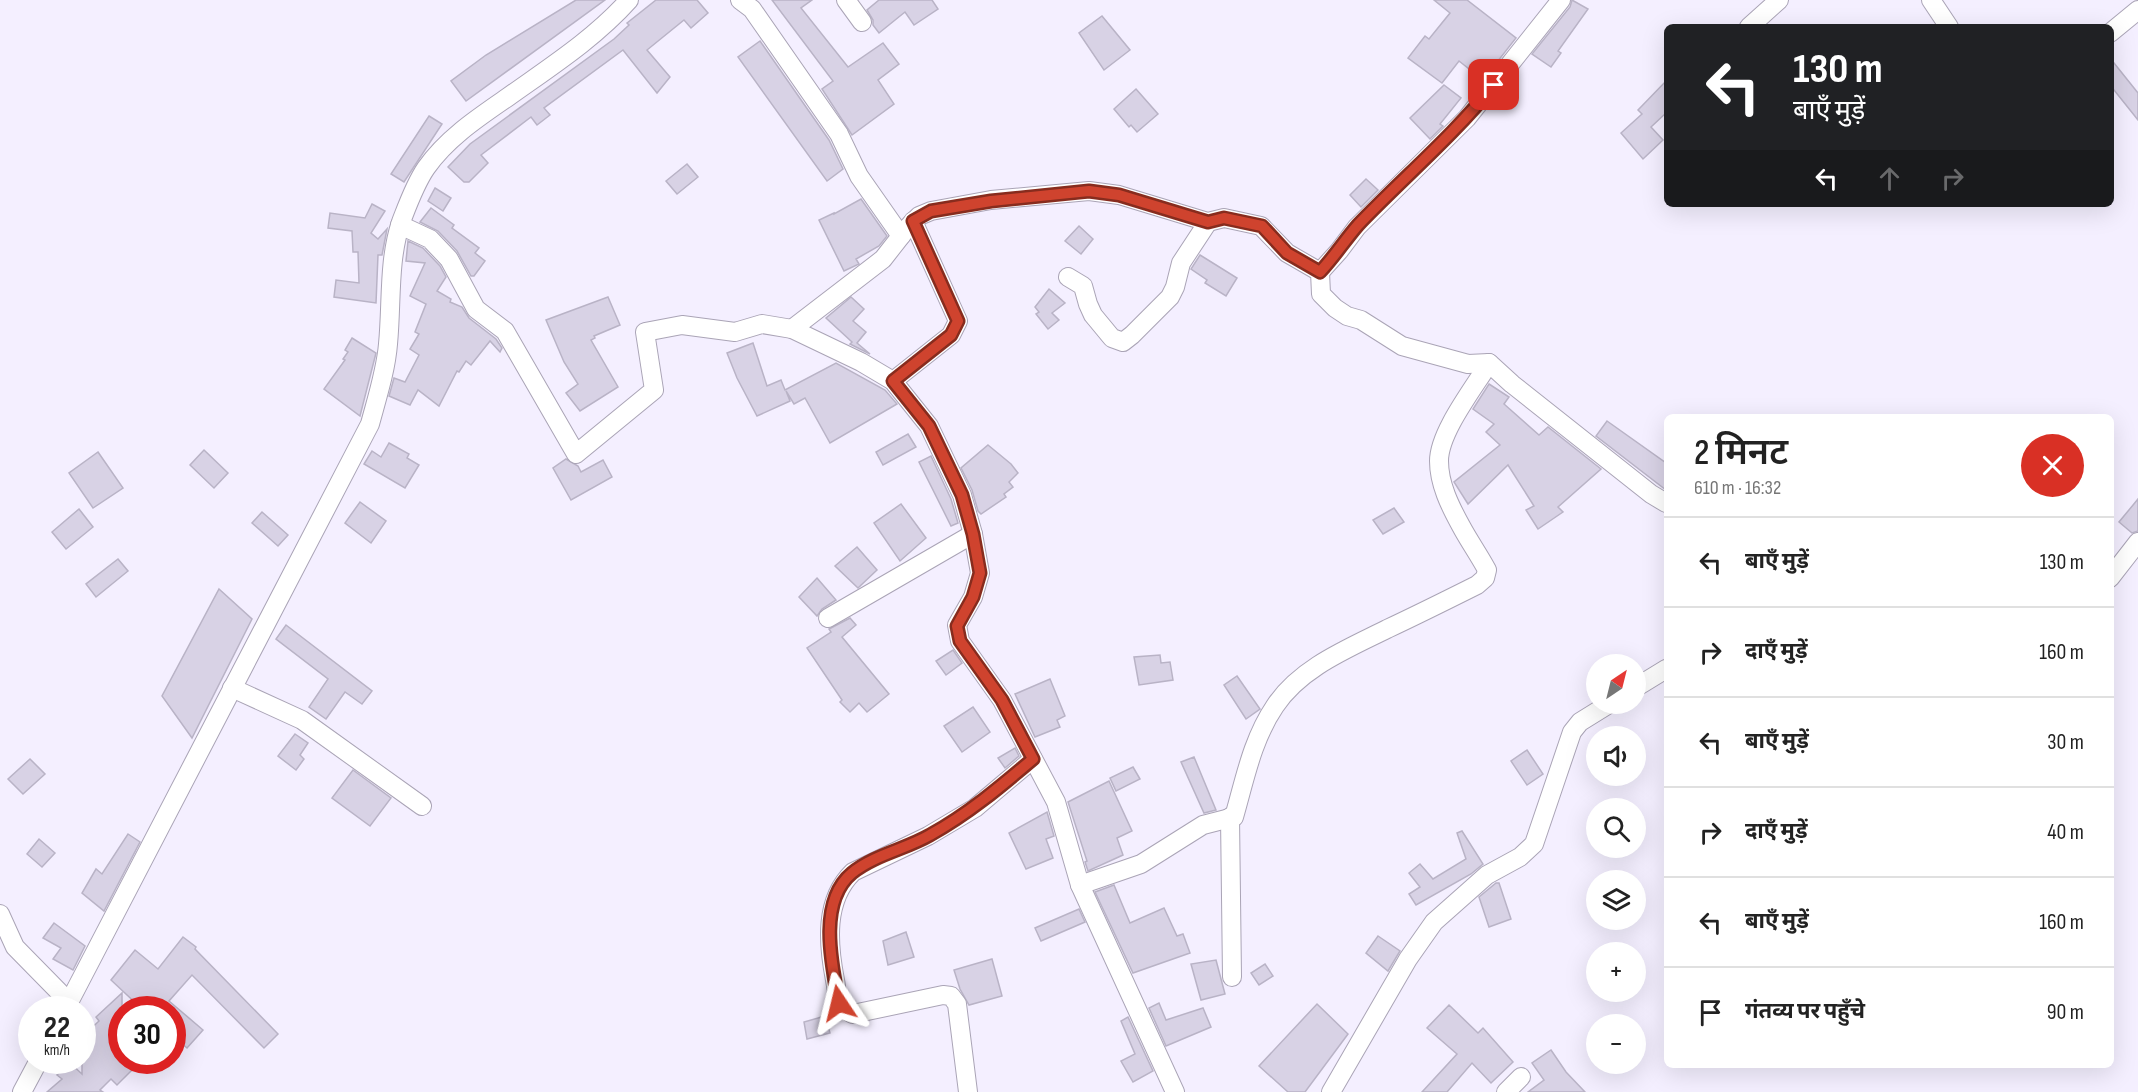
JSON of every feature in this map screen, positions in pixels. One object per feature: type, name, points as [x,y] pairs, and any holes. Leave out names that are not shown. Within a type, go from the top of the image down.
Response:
[{"type":"street","points":[[72,996],[370,423],[388,345],[390,284],[400,225],[410,199],[426,169],[470,123],[578,48],[613,17],[628,0]]},
{"type":"street","points":[[740,0],[752,9],[807,85],[839,134],[859,176],[901,236]]},
{"type":"street","points":[[846,0],[862,22]]},
{"type":"street","points":[[1561,0],[1467,118],[1357,227],[1320,272],[1321,294],[1347,316],[1360,320],[1402,346],[1467,364],[1489,363],[1650,494],[1664,502]]},
{"type":"street","points":[[1753,24],[1779,0]]},
{"type":"street","points":[[1931,0],[1947,24]]},
{"type":"street","points":[[2114,30],[2138,10]]},
{"type":"street","points":[[792,329],[883,259],[913,221],[931,211],[991,201],[1089,191],[1119,195],[1208,222],[1224,218],[1262,226],[1287,253],[1320,272]]},
{"type":"street","points":[[893,381],[951,335],[958,321],[913,221]]},
{"type":"street","points":[[1068,277],[1083,286],[1090,310],[1108,334],[1116,341],[1123,342],[1173,292],[1181,263],[1208,222]]},
{"type":"street","points":[[400,225],[429,239],[449,259],[476,309],[505,331],[576,454],[654,390],[645,332],[682,326],[735,332],[762,324],[792,329],[861,362],[893,381],[929,426],[962,495],[973,534],[980,573],[978,585],[961,616],[957,633],[960,641],[1002,700],[1056,802],[1080,885],[1175,1092]]},
{"type":"street","points":[[1080,885],[1141,864],[1203,825],[1234,817],[1245,772],[1266,721],[1284,694],[1297,681],[1324,662],[1477,585],[1485,578],[1487,570],[1460,525],[1445,492],[1439,460],[1440,449],[1448,431],[1489,363]]},
{"type":"street","points":[[828,618],[973,534]]},
{"type":"street","points":[[2114,573],[2138,542]]},
{"type":"street","points":[[1646,681],[1664,670]]},
{"type":"street","points":[[232,687],[302,720],[422,806]]},
{"type":"street","points":[[1330,1092],[1408,959],[1434,922],[1487,875],[1520,857],[1534,844],[1572,732],[1580,722],[1593,714]]},
{"type":"street","points":[[968,1092],[957,1004],[951,996],[943,995],[853,1014],[842,1008],[830,956],[830,925],[834,904],[840,889],[852,872],[928,836],[975,808],[1033,759]]},
{"type":"street","points":[[1230,817],[1232,977]]},
{"type":"street","points":[[0,914],[15,947],[58,996]]},
{"type":"street","points":[[22,1092],[32,1074]]},
{"type":"street","points":[[1506,1092],[1521,1077]]},
{"type":"building","points":[[576,0],[605,0],[466,101],[451,81],[486,55]]},
{"type":"building","points":[[656,0],[697,0],[708,13],[691,28],[684,20],[647,50],[670,77],[657,93],[623,50],[544,108],[550,115],[537,125],[531,117],[481,155],[488,163],[469,182],[464,182],[448,167],[470,144],[614,39],[629,25],[627,23]]},
{"type":"building","points":[[772,0],[812,0],[801,8],[848,67],[883,43],[899,64],[878,80],[894,104],[852,135],[822,89],[833,81]]},
{"type":"building","points":[[879,0],[932,0],[938,9],[914,25],[905,12],[879,33],[867,10]]},
{"type":"building","points":[[1434,0],[1467,0],[1516,38],[1483,80],[1459,61],[1442,83],[1408,58],[1425,36],[1429,39],[1450,13]]},
{"type":"building","points":[[1572,0],[1588,9],[1558,51],[1561,53],[1551,67],[1532,54],[1570,7]]},
{"type":"building","points":[[1102,16],[1130,50],[1104,70],[1079,33]]},
{"type":"building","points":[[760,41],[829,140],[843,169],[827,181],[738,57]]},
{"type":"building","points":[[2114,63],[2138,93],[2138,120],[2114,90]]},
{"type":"building","points":[[1664,83],[1664,115],[1651,127],[1663,140],[1643,159],[1621,133],[1642,114],[1638,110]]},
{"type":"building","points":[[1444,85],[1461,98],[1440,124],[1443,126],[1430,139],[1410,118]]},
{"type":"building","points":[[1136,89],[1158,114],[1137,132],[1131,125],[1129,127],[1114,109]]},
{"type":"building","points":[[429,116],[442,124],[404,182],[391,174]]},
{"type":"building","points":[[687,164],[698,177],[677,194],[666,181]]},
{"type":"building","points":[[1366,179],[1378,190],[1361,207],[1350,195]]},
{"type":"building","points":[[435,188],[451,198],[443,211],[428,201]]},
{"type":"building","points":[[861,199],[887,236],[879,246],[856,259],[859,264],[844,271],[819,220]]},
{"type":"building","points":[[372,204],[385,211],[371,233],[378,239],[387,229],[382,255],[378,255],[376,303],[334,297],[336,280],[359,283],[358,252],[353,252],[352,231],[328,228],[330,213],[365,218]]},
{"type":"building","points":[[431,208],[454,225],[452,228],[479,248],[475,253],[485,261],[474,276],[471,276],[457,251],[438,231],[420,222]]},
{"type":"building","points":[[1079,226],[1093,239],[1081,254],[1065,241]]},
{"type":"building","points":[[408,241],[423,248],[440,266],[446,277],[437,291],[451,299],[450,302],[462,307],[469,318],[496,339],[502,348],[500,352],[490,341],[471,365],[466,361],[459,372],[457,371],[439,406],[418,390],[410,405],[389,396],[394,378],[405,382],[419,355],[410,349],[419,334],[415,332],[426,304],[410,296],[425,263],[406,261]]},
{"type":"building","points":[[1200,255],[1237,278],[1226,296],[1205,283],[1207,280],[1191,269]]},
{"type":"building","points":[[1049,289],[1065,303],[1052,313],[1059,320],[1048,329],[1036,314],[1039,312],[1035,307]]},
{"type":"building","points":[[608,297],[620,325],[594,336],[595,338],[591,340],[618,387],[580,411],[566,393],[578,384],[564,362],[546,320]]},
{"type":"building","points":[[851,297],[864,309],[853,321],[866,332],[857,343],[870,354],[850,344],[852,342],[826,318]]},
{"type":"building","points":[[352,338],[376,353],[360,416],[324,389],[345,360],[343,359],[348,352],[345,350]]},
{"type":"building","points":[[753,343],[767,386],[781,380],[785,390],[836,363],[885,390],[897,404],[830,443],[805,398],[794,404],[786,391],[790,401],[757,416],[727,353]]},
{"type":"building","points":[[1489,384],[1509,397],[1504,404],[1539,435],[1548,427],[1601,469],[1558,507],[1563,512],[1538,529],[1526,510],[1534,506],[1508,465],[1468,504],[1454,482],[1500,445],[1486,432],[1494,424],[1473,409]]},
{"type":"building","points":[[1607,421],[1664,462],[1664,488],[1596,436]]},
{"type":"building","points":[[908,434],[916,447],[883,465],[876,452]]},
{"type":"building","points":[[389,443],[409,454],[407,458],[419,465],[405,488],[364,464],[372,451],[381,457]]},
{"type":"building","points":[[988,445],[1011,464],[1018,473],[1009,482],[1013,487],[1004,494],[1006,497],[981,514],[961,468]]},
{"type":"building","points":[[204,450],[228,473],[214,488],[190,465]]},
{"type":"building","points":[[98,452],[123,488],[93,508],[69,473]]},
{"type":"building","points":[[931,456],[951,499],[958,523],[951,526],[919,462]]},
{"type":"building","points":[[566,459],[578,466],[581,472],[603,460],[612,477],[571,500],[553,468]]},
{"type":"building","points":[[2138,499],[2138,531],[2132,533],[2119,522]]},
{"type":"building","points":[[360,502],[386,521],[371,543],[345,523]]},
{"type":"building","points":[[901,504],[926,538],[900,561],[874,523]]},
{"type":"building","points":[[1394,508],[1404,522],[1383,534],[1373,520]]},
{"type":"building","points":[[79,509],[93,527],[66,549],[52,532]]},
{"type":"building","points":[[262,512],[288,535],[278,546],[252,523]]},
{"type":"building","points":[[857,547],[877,570],[858,588],[835,566]]},
{"type":"building","points":[[118,559],[128,571],[96,597],[86,584]]},
{"type":"building","points":[[817,578],[836,600],[822,609],[817,616],[799,597]]},
{"type":"building","points":[[219,589],[252,619],[192,738],[162,696]]},
{"type":"building","points":[[850,618],[856,625],[842,637],[889,694],[867,712],[859,703],[850,712],[840,702],[842,700],[807,648],[831,632],[829,629]]},
{"type":"building","points":[[286,625],[372,691],[362,704],[345,692],[326,719],[309,707],[328,679],[276,639]]},
{"type":"building","points":[[953,650],[962,663],[946,675],[936,661]]},
{"type":"building","points":[[1160,655],[1161,663],[1170,662],[1173,680],[1139,685],[1134,657]]},
{"type":"building","points":[[1237,676],[1260,709],[1246,719],[1224,685]]},
{"type":"building","points":[[1050,679],[1065,716],[1057,720],[1060,727],[1035,737],[1015,694]]},
{"type":"building","points":[[973,707],[990,732],[962,752],[944,726]]},
{"type":"building","points":[[295,734],[308,743],[300,755],[304,759],[296,770],[278,756]]},
{"type":"building","points":[[1015,748],[1019,756],[1005,768],[998,758]]},
{"type":"building","points":[[1527,750],[1543,774],[1527,785],[1511,761]]},
{"type":"building","points":[[1194,757],[1216,810],[1204,813],[1181,762]]},
{"type":"building","points":[[30,759],[45,774],[23,794],[8,779]]},
{"type":"building","points":[[1133,767],[1140,779],[1116,791],[1110,778]]},
{"type":"building","points":[[353,770],[391,798],[370,826],[332,798]]},
{"type":"building","points":[[1109,781],[1132,831],[1117,838],[1123,855],[1088,871],[1085,862],[1087,861],[1068,802]]},
{"type":"building","points":[[1047,812],[1054,836],[1046,839],[1053,858],[1026,869],[1009,833]]},
{"type":"building","points":[[1462,831],[1483,864],[1471,874],[1416,905],[1409,894],[1420,887],[1409,873],[1420,864],[1433,879],[1466,859],[1457,833]]},
{"type":"building","points":[[128,834],[140,842],[104,911],[82,893],[96,869],[102,874]]},
{"type":"building","points":[[39,839],[55,853],[42,867],[27,854]]},
{"type":"building","points":[[1499,883],[1511,919],[1489,927],[1479,897]]},
{"type":"building","points":[[1114,885],[1130,923],[1164,908],[1177,936],[1183,934],[1190,953],[1133,973],[1095,892]]},
{"type":"building","points":[[1079,909],[1085,922],[1041,941],[1035,928]]},
{"type":"building","points":[[54,923],[85,946],[73,970],[53,959],[61,948],[43,938]]},
{"type":"building","points":[[906,932],[914,957],[888,965],[883,941]]},
{"type":"building","points":[[1378,936],[1400,951],[1388,971],[1366,953]]},
{"type":"building","points":[[183,937],[196,947],[195,949],[278,1034],[264,1048],[192,975],[173,996],[128,996],[111,980],[135,950],[158,969]]},
{"type":"building","points":[[992,959],[1002,996],[969,1005],[960,989],[954,970]]},
{"type":"building","points":[[1216,960],[1225,994],[1201,1000],[1191,964]]},
{"type":"building","points":[[1265,964],[1273,976],[1259,985],[1251,973]]},
{"type":"building","points":[[1159,1003],[1166,1020],[1203,1008],[1211,1027],[1166,1046],[1149,1008]]},
{"type":"building","points":[[1317,1004],[1348,1034],[1305,1092],[1288,1092],[1259,1066]]},
{"type":"building","points":[[1449,1005],[1478,1033],[1483,1028],[1513,1062],[1491,1083],[1472,1063],[1447,1092],[1422,1092],[1457,1054],[1427,1028]]},
{"type":"building","points":[[108,1006],[108,1074],[128,1074],[117,1085],[111,1079],[100,1090],[103,1092],[47,1092],[62,1079],[58,1074],[96,1074],[96,1024],[99,1021],[96,1017]]},
{"type":"building","points":[[186,1016],[203,1030],[186,1047]]},
{"type":"building","points":[[825,1016],[830,1033],[807,1039],[804,1022]]},
{"type":"building","points":[[1128,1017],[1153,1071],[1133,1082],[1121,1061],[1135,1054],[1121,1021]]},
{"type":"building","points":[[1551,1050],[1566,1072],[1585,1092],[1528,1092],[1544,1080],[1532,1063]]},
{"type":"route","points":[[839,1003],[830,956],[830,925],[834,904],[846,879],[862,866],[928,836],[975,808],[1033,759],[1002,700],[960,641],[957,633],[957,626],[973,597],[980,573],[973,534],[962,495],[929,426],[893,381],[951,335],[958,321],[958,315],[913,221],[931,211],[991,201],[1102,191],[1208,222],[1224,218],[1262,226],[1287,253],[1320,272],[1357,227],[1467,118],[1494,85]]}]
